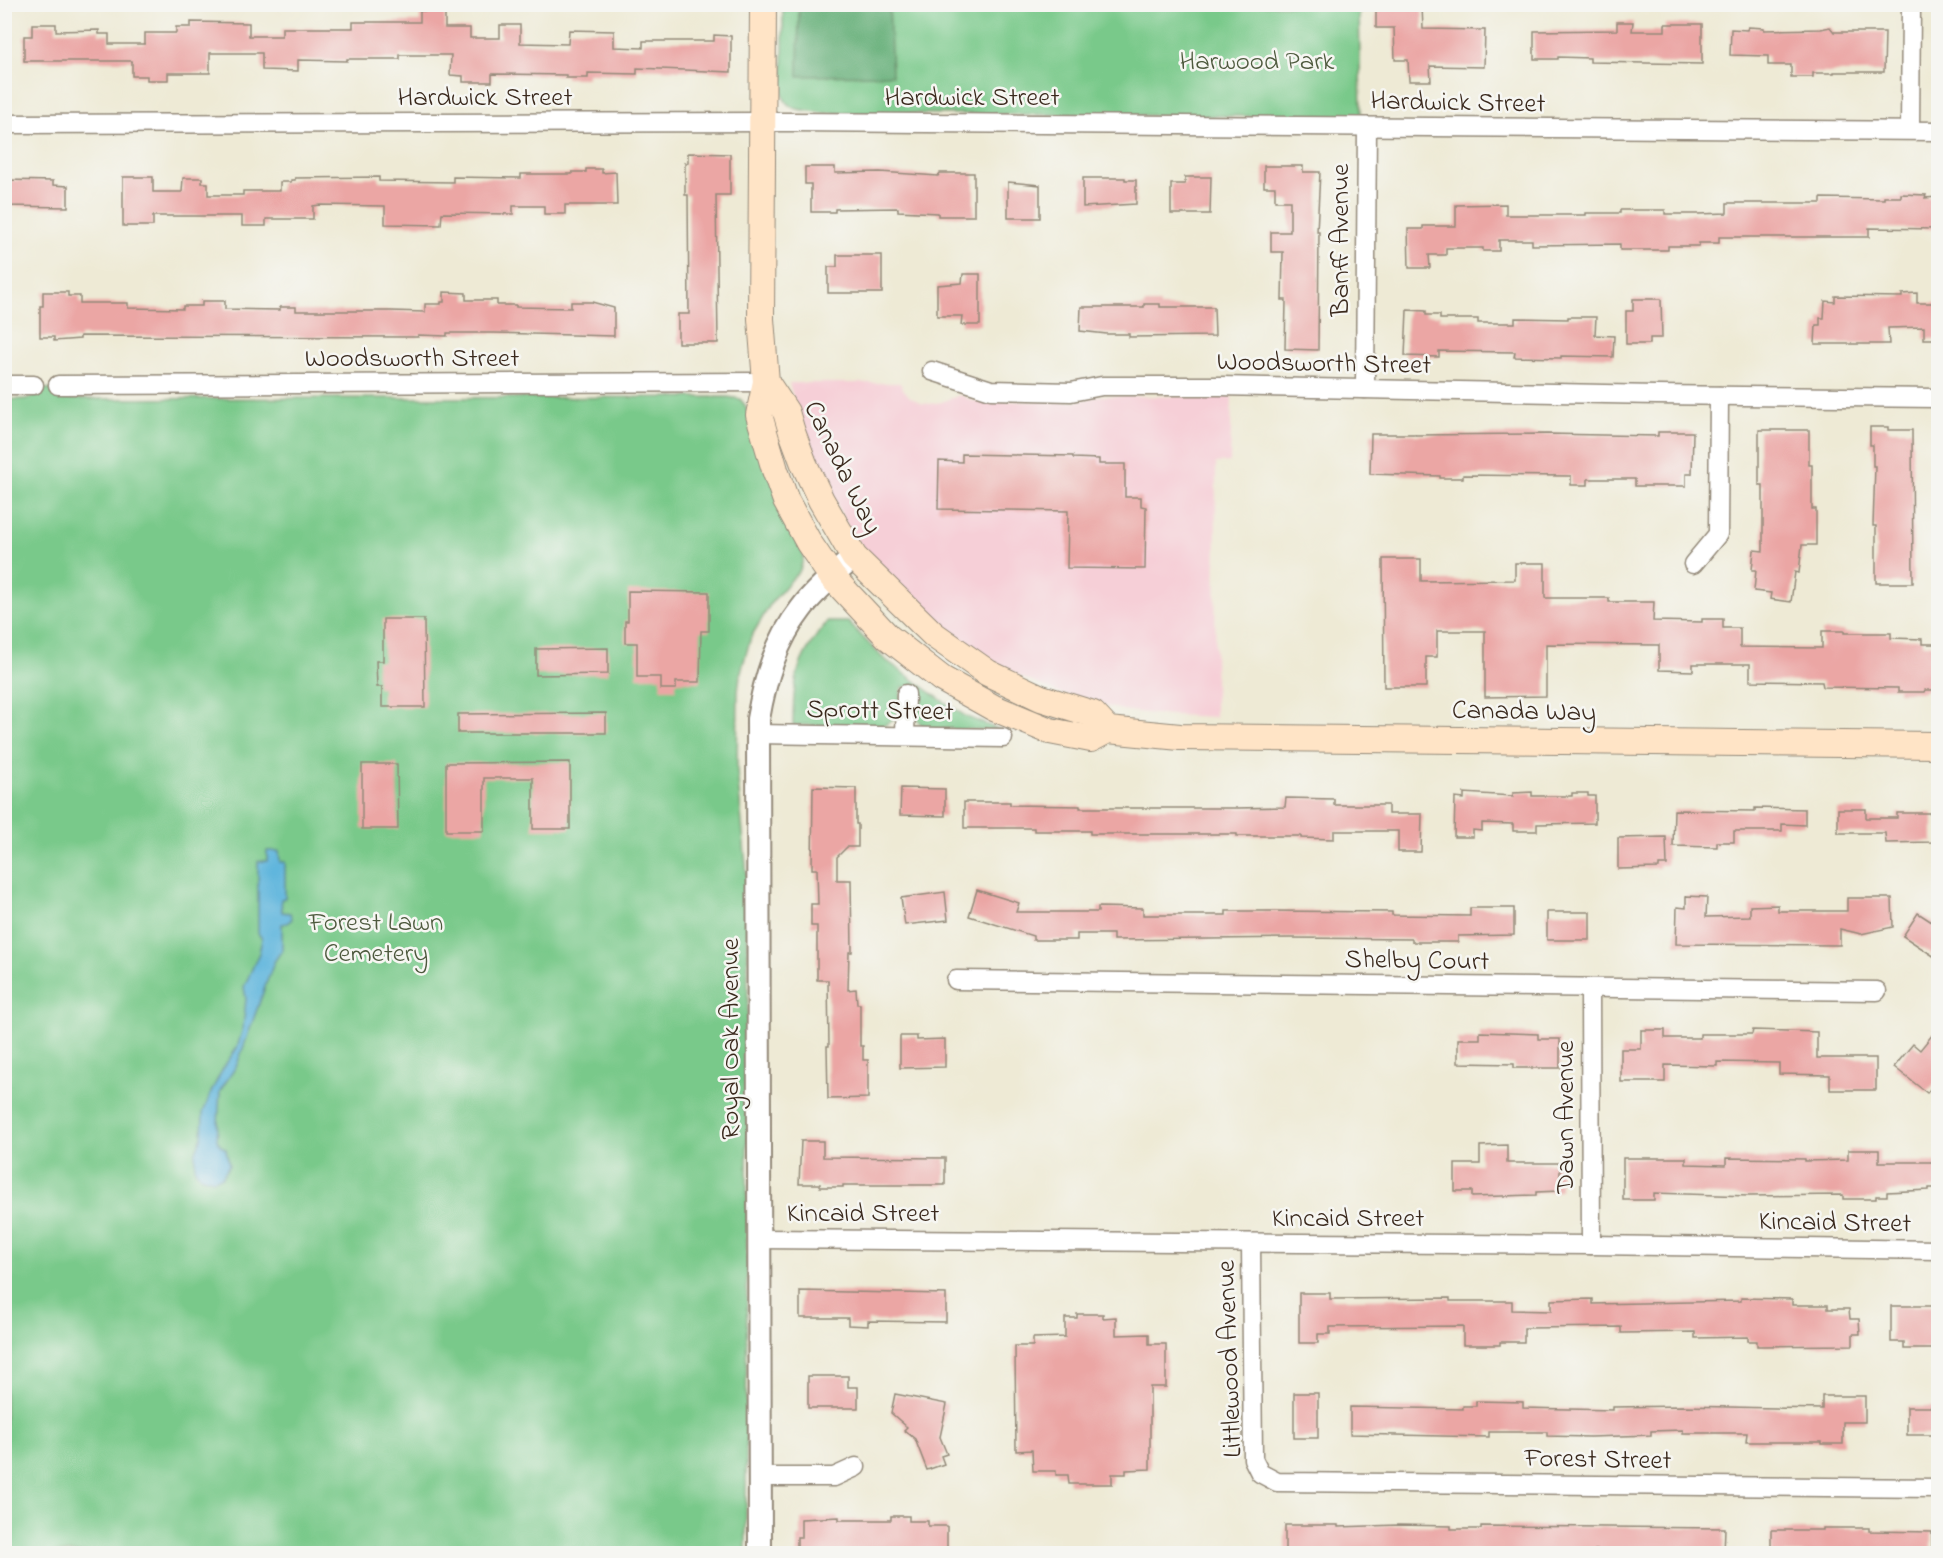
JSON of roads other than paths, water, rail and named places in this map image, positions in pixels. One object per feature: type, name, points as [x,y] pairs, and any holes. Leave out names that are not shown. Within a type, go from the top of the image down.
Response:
[{"type":"main road","name":"Canada Way","points":[[764,4],[761,319],[766,382],[759,415],[786,501],[809,543],[832,577],[888,638],[942,679],[994,708],[1050,731],[1091,739],[1108,730],[1179,737],[1938,745]]},
{"type":"main road","name":"Canada Way","points":[[766,382],[786,412],[804,464],[821,500],[854,557],[934,635],[961,656],[988,673],[1041,698],[1093,714],[1108,730]]},
{"type":"street","points":[[1910,130],[1911,4]]},
{"type":"street","name":"Hardwick Street","points":[[4,124],[763,122],[1938,131]]},
{"type":"street","name":"Banff Avenue","points":[[1365,389],[1367,127]]},
{"type":"street","name":"Woodsworth Street","points":[[932,371],[991,390],[1071,392],[1102,386],[1938,398]]},
{"type":"street","name":"Woodsworth Street","points":[[58,385],[766,382]]},
{"type":"street","points":[[4,385],[34,385]]},
{"type":"street","points":[[1693,564],[1718,534],[1719,396]]},
{"type":"street","name":"Royal Oak Avenue","points":[[760,1554],[757,734],[762,694],[769,666],[784,637],[801,609],[854,557]]},
{"type":"street","points":[[905,736],[906,694]]},
{"type":"street","name":"Sprott Street","points":[[757,734],[1003,738]]},
{"type":"street","name":"Shelby Court","points":[[956,980],[1877,991]]},
{"type":"street","name":"Dawn Avenue","points":[[1590,988],[1591,1245]]},
{"type":"street","name":"Kincaid Street","points":[[758,1239],[1938,1250]]},
{"type":"street","name":"Littlewood Avenue","points":[[1251,1244],[1253,1459],[1260,1473]]},
{"type":"street","points":[[759,1477],[834,1477],[856,1467]]},
{"type":"street","name":"Forest Street","points":[[1260,1473],[1277,1482],[1938,1488]]},
{"type":"water","points":[[267,851],[279,851],[280,862],[285,862],[285,898],[281,899],[282,912],[290,913],[292,919],[282,924],[282,950],[274,962],[237,1065],[220,1091],[217,1140],[226,1149],[229,1165],[222,1177],[213,1180],[200,1176],[195,1169],[195,1154],[202,1136],[203,1113],[225,1065],[237,1048],[243,1028],[246,999],[244,987],[259,953],[262,939],[258,933],[258,861],[267,861]]},
{"type":"park label","name":"Harwood Park","points":[[1257,60]]},
{"type":"park label","name":"Forest Lawn Cemetery","points":[[376,936]]}]
